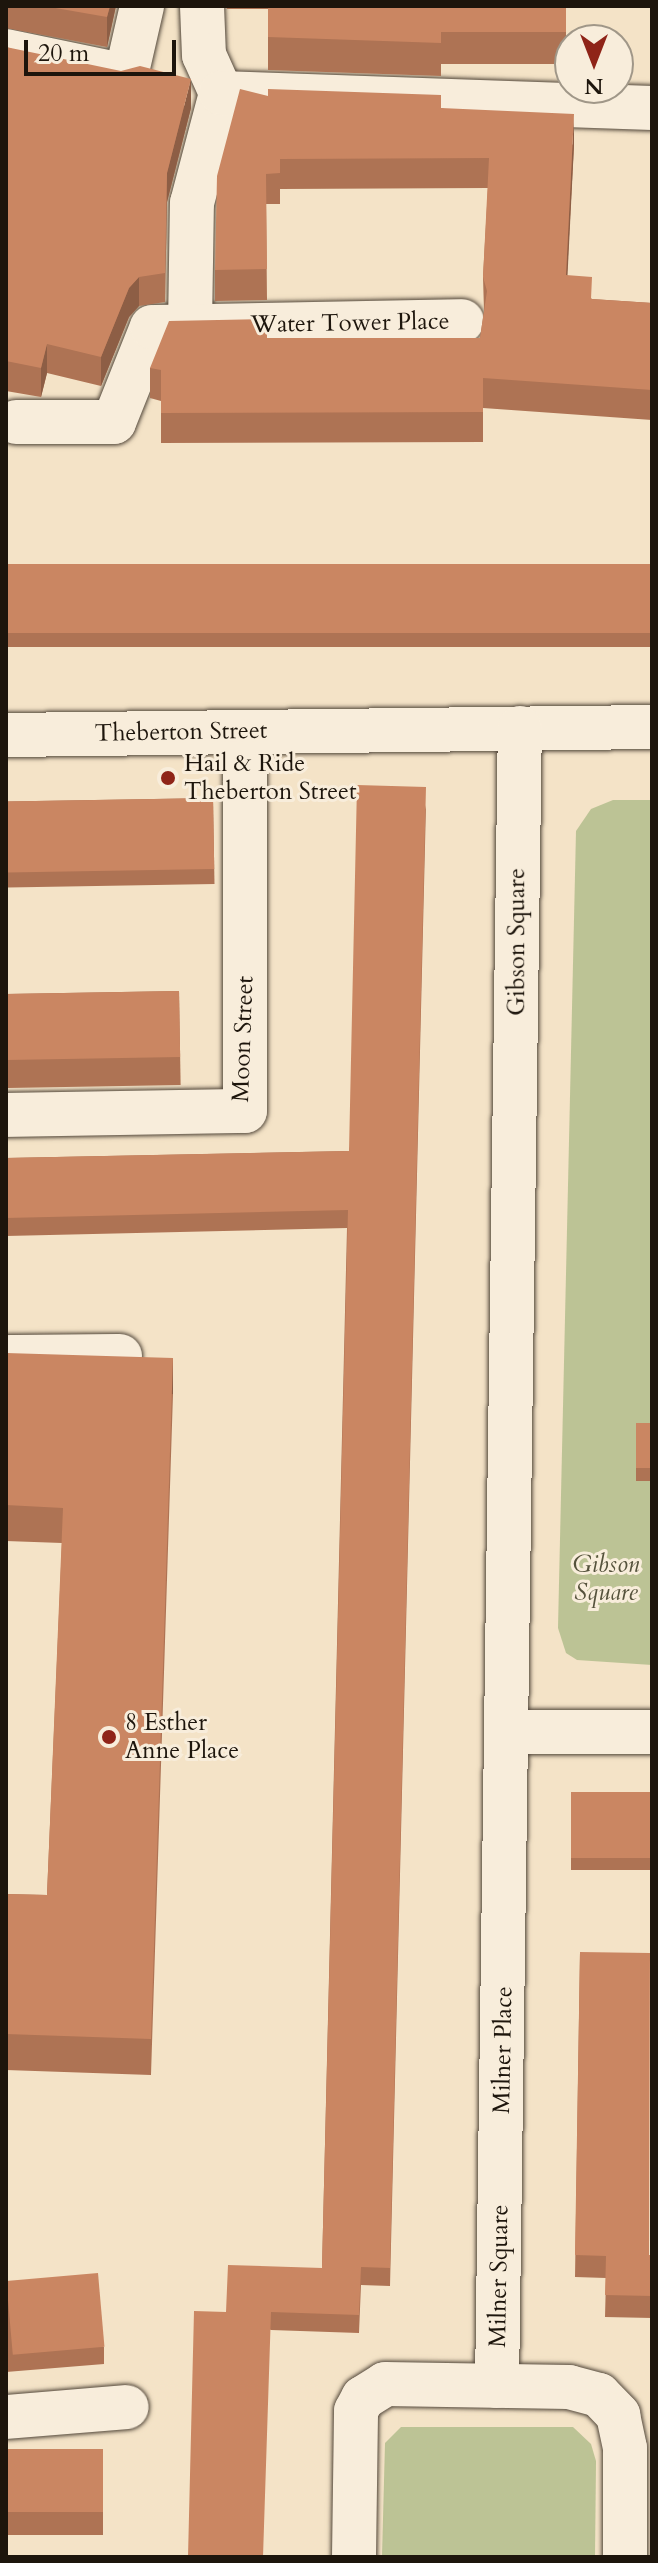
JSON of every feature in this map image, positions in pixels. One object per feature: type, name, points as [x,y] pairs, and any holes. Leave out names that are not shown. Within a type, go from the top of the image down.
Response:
[{"type":"street","points":[[6,51],[126,76],[142,6]]},
{"type":"street","points":[[190,326],[192,203],[221,93],[204,55],[202,6]]},
{"type":"street","points":[[221,93],[652,108]]},
{"type":"street","name":"Water Tower Place","points":[[16,422],[114,422],[152,327],[462,321]]},
{"type":"street","name":"Theberton Street","points":[[6,735],[356,730],[380,757],[441,757],[465,729],[652,727]]},
{"type":"street","name":"Gibson Square","points":[[506,1934],[520,728]]},
{"type":"street","name":"Moon Street","points":[[6,1115],[245,1111],[245,732]]},
{"type":"street","points":[[6,1357],[120,1356]]},
{"type":"street","points":[[508,1732],[652,1732]]},
{"type":"street","name":"Milner Place","points":[[500,2166],[506,1934]]},
{"type":"street","name":"Milner Square","points":[[497,2386],[500,2166]]},
{"type":"street","points":[[354,2557],[356,2411],[363,2398],[385,2384],[569,2387],[599,2395],[618,2415],[625,2448],[625,2557]]},
{"type":"street","points":[[6,2417],[127,2407]]},
{"type":"green space","name":"Gibson Square","points":[[613,800],[652,800],[652,1665],[577,1660],[566,1653],[558,1628],[576,831],[591,809]]},
{"type":"green space","points":[[401,2427],[573,2427],[591,2444],[596,2461],[595,2557],[382,2557],[385,2443]]},
{"type":"building","points":[[44,6],[110,6],[107,17]]},
{"type":"building","points":[[268,6],[566,6],[566,24],[554,24],[554,32],[441,32],[441,43],[268,37]]},
{"type":"building","points":[[6,47],[121,71],[140,66],[191,79],[167,173],[165,273],[139,277],[129,288],[101,357],[47,344],[41,368],[6,361]]},
{"type":"building","points":[[240,89],[268,96],[268,89],[441,95],[441,108],[574,114],[566,275],[592,277],[591,299],[652,303],[652,390],[483,378],[483,412],[161,413],[161,370],[150,368],[169,321],[267,319],[267,338],[480,338],[487,291],[483,277],[489,158],[280,159],[280,173],[266,174],[267,269],[215,270],[217,176]]},
{"type":"building","points":[[6,564],[652,564],[652,633],[6,633]]},
{"type":"building","points":[[357,785],[426,787],[390,2268],[361,2267],[359,2315],[271,2312],[263,2557],[188,2557],[194,2311],[226,2312],[228,2265],[322,2268],[348,1210],[6,1218],[6,1158],[349,1151]]},
{"type":"building","points":[[213,798],[214,869],[7,873],[6,802]]},
{"type":"building","points":[[179,991],[180,1057],[7,1060],[6,994]]},
{"type":"building","name":"8 Esther Anne Place","points":[[6,1353],[173,1358],[151,2039],[6,2034],[6,1894],[47,1895],[63,1508],[6,1505]]},
{"type":"building","points":[[636,1423],[652,1423],[652,1468],[636,1468]]},
{"type":"building","points":[[571,1792],[652,1792],[652,1858],[571,1858]]},
{"type":"building","points":[[580,1952],[650,1953],[649,2255],[652,2255],[652,2296],[605,2295],[606,2256],[575,2255]]},
{"type":"building","points":[[98,2273],[104,2347],[13,2355],[6,2281]]},
{"type":"building","points":[[6,2449],[103,2449],[103,2512],[6,2512]]},
{"type":"place","name":"Hail & Ride Theberton Street","points":[[168,778]]},
{"type":"place","name":"8 Esther Anne Place","points":[[109,1737]]}]
